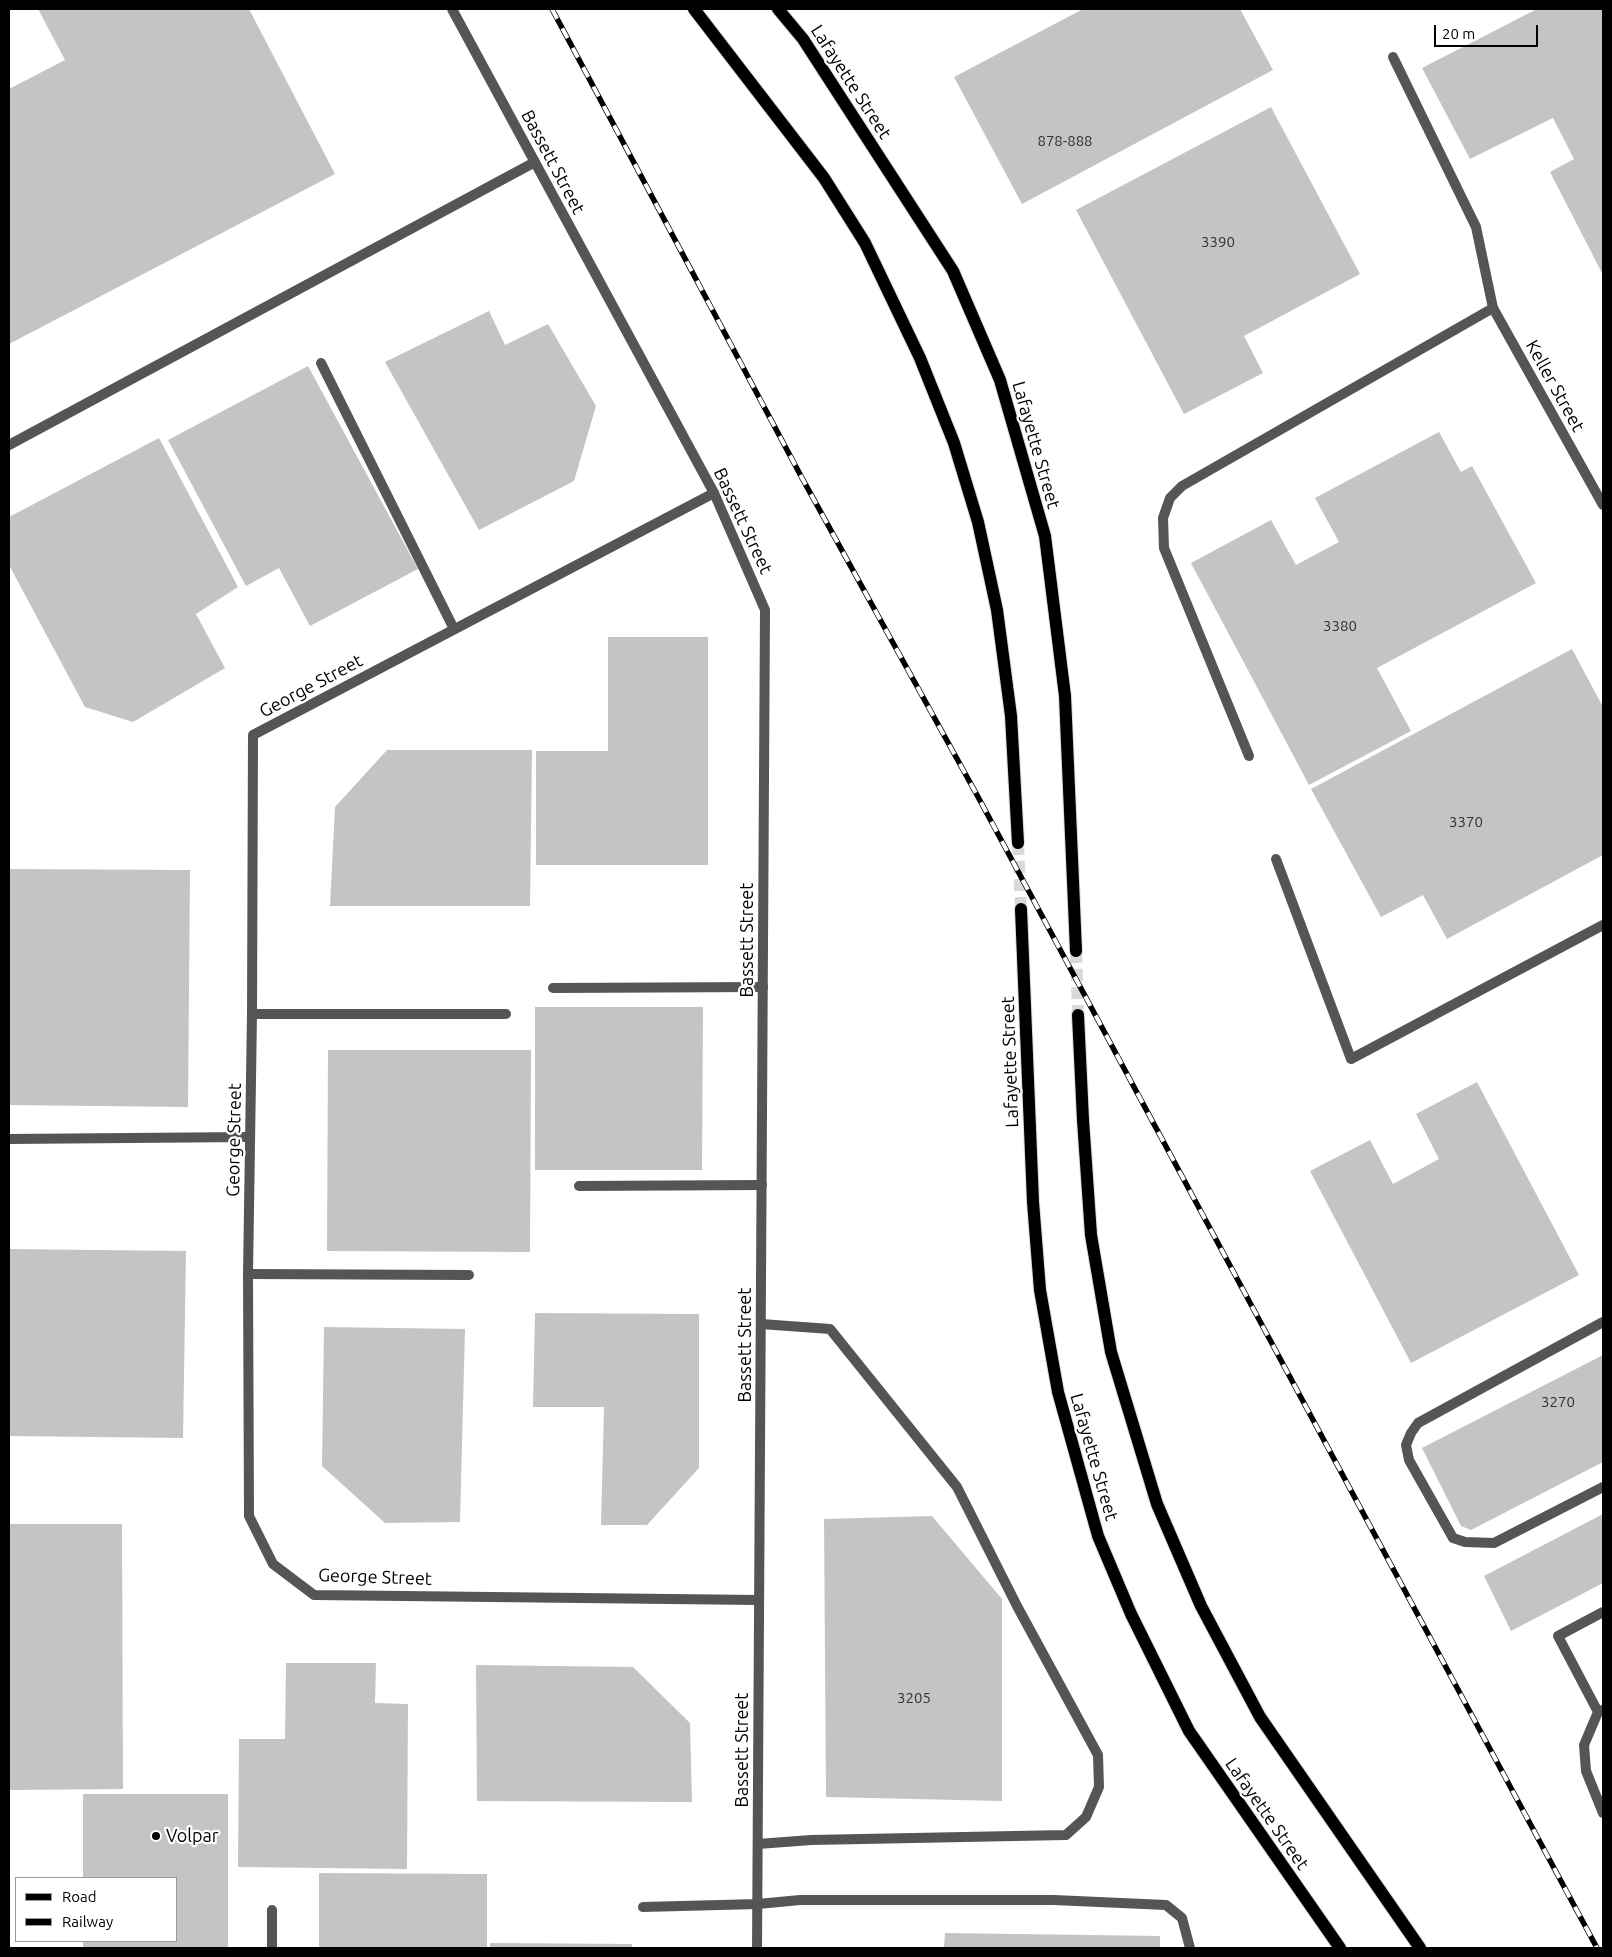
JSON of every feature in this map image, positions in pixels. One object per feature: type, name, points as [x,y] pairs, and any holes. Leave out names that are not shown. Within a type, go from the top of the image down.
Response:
[{"type":"main road","points":[[694,9],[824,178],[865,243],[920,358],[954,443],[978,522],[997,610],[1011,716],[1018,843]]},
{"type":"main road","name":"Lafayette Street","points":[[778,9],[803,39],[953,271],[1000,380],[1045,536],[1065,696],[1076,951]]},
{"type":"main road","name":"Lafayette Street","points":[[1021,910],[1033,1202],[1040,1290],[1058,1392],[1098,1536],[1131,1614],[1189,1731],[1340,1948]]},
{"type":"main road","points":[[1078,1015],[1091,1235],[1111,1352],[1157,1504],[1201,1606],[1260,1718],[1420,1948]]},
{"type":"street","name":"Bassett Street","points":[[452,9],[714,492],[765,610],[757,1948]]},
{"type":"street","name":"Keller Street","points":[[1393,57],[1476,227],[1493,308],[1603,505]]},
{"type":"street","points":[[9,445],[535,162]]},
{"type":"street","points":[[1249,756],[1164,548],[1163,518],[1170,498],[1182,486],[1493,308]]},
{"type":"street","points":[[321,363],[454,629]]},
{"type":"street","name":"George Street","points":[[714,492],[252,736],[252,1014],[248,1274],[249,1516],[273,1564],[314,1595],[759,1600]]},
{"type":"street","points":[[1276,859],[1352,1059],[1603,926]]},
{"type":"street","points":[[553,988],[764,987]]},
{"type":"street","points":[[252,1014],[506,1014]]},
{"type":"street","points":[[9,1139],[249,1137]]},
{"type":"street","points":[[579,1186],[762,1185]]},
{"type":"street","points":[[248,1274],[469,1275]]},
{"type":"street","points":[[1603,1322],[1418,1423],[1406,1445],[1409,1460],[1453,1538],[1465,1542],[1494,1544],[1603,1487]]},
{"type":"street","points":[[758,1844],[811,1840],[1066,1835],[1086,1817],[1099,1787],[1098,1755],[1017,1606],[957,1487],[830,1329],[761,1324]]},
{"type":"street","points":[[1603,1612],[1558,1636],[1601,1711],[1584,1745],[1586,1771],[1603,1812]]},
{"type":"street","points":[[643,1907],[758,1904],[800,1900],[1054,1900],[1166,1905],[1182,1918],[1190,1948]]},
{"type":"street","points":[[272,1910],[272,1948]]},
{"type":"building","points":[[38,9],[249,9],[335,174],[9,344],[9,89],[65,60]]},
{"type":"building","points":[[1083,9],[1240,9],[1273,70],[1022,204],[954,77]]},
{"type":"building","points":[[1534,9],[1603,9],[1603,275],[1550,172],[1574,159],[1553,118],[1470,159],[1422,68]]},
{"type":"building","points":[[1271,107],[1360,274],[1244,336],[1263,373],[1184,414],[1076,210]]},
{"type":"building","points":[[489,311],[505,345],[548,324],[596,406],[574,481],[479,530],[385,362]]},
{"type":"building","points":[[308,366],[418,569],[310,626],[279,568],[246,586],[168,440]]},
{"type":"building","points":[[1439,432],[1461,472],[1472,466],[1536,583],[1377,668],[1411,731],[1309,785],[1191,563],[1271,520],[1296,565],[1339,542],[1315,498]]},
{"type":"building","points":[[159,438],[238,587],[196,614],[225,668],[133,722],[85,707],[9,565],[9,517]]},
{"type":"building","points":[[608,637],[708,637],[708,865],[536,865],[536,751],[608,751]]},
{"type":"building","points":[[1572,649],[1603,707],[1603,855],[1447,939],[1423,895],[1381,917],[1311,789]]},
{"type":"building","points":[[387,750],[532,750],[530,906],[330,906],[335,807]]},
{"type":"building","points":[[9,869],[190,870],[188,1107],[9,1105]]},
{"type":"building","points":[[535,1007],[703,1007],[702,1170],[535,1170]]},
{"type":"building","points":[[328,1050],[531,1050],[530,1252],[327,1251]]},
{"type":"building","points":[[1477,1082],[1579,1275],[1411,1363],[1310,1171],[1370,1140],[1393,1184],[1439,1159],[1416,1114]]},
{"type":"building","points":[[9,1249],[186,1251],[183,1438],[9,1436]]},
{"type":"building","points":[[535,1313],[699,1314],[699,1468],[647,1525],[601,1525],[604,1407],[533,1407]]},
{"type":"building","points":[[324,1327],[465,1329],[460,1522],[385,1523],[322,1466]]},
{"type":"building","points":[[1603,1355],[1603,1462],[1471,1530],[1461,1526],[1422,1448]]},
{"type":"building","points":[[1603,1514],[1603,1583],[1511,1631],[1484,1576]]},
{"type":"building","points":[[932,1516],[1002,1599],[1002,1801],[826,1797],[824,1519]]},
{"type":"building","points":[[9,1524],[122,1524],[123,1789],[9,1790]]},
{"type":"building","points":[[286,1663],[376,1663],[375,1703],[408,1704],[407,1869],[238,1867],[239,1739],[285,1739]]},
{"type":"building","points":[[476,1665],[633,1667],[690,1723],[692,1802],[477,1801]]},
{"type":"building","name":"Volpar","points":[[83,1794],[228,1794],[228,1948],[83,1948],[83,1942],[178,1942],[178,1877],[83,1877]]},
{"type":"building","points":[[319,1873],[487,1874],[487,1948],[319,1948]]},
{"type":"building","points":[[945,1933],[1160,1936],[1160,1948],[944,1948]]},
{"type":"building","points":[[490,1943],[632,1944],[632,1948],[490,1948]]},
{"type":"tunnel","points":[[1018,843],[1021,909]]},
{"type":"tunnel","points":[[1076,951],[1078,1015]]},
{"type":"railway","points":[[552,9],[802,478],[977,795],[1597,1948]]},
{"type":"place","name":"Volpar","points":[[156,1836]]}]
